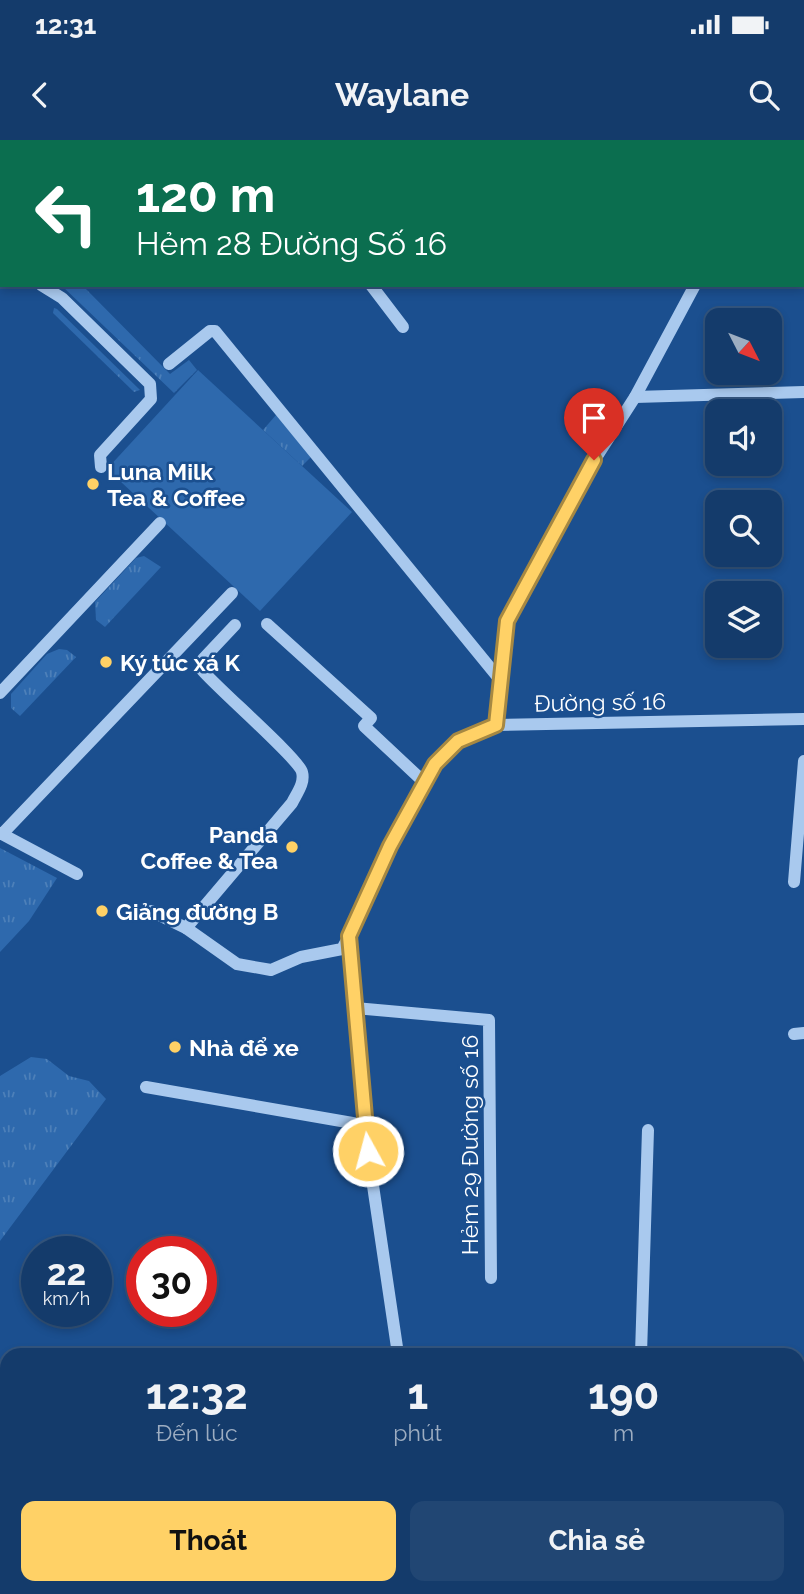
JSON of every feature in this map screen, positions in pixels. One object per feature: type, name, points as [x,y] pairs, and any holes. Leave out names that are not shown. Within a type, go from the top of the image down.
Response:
[{"type":"street","points":[[44,287],[62,298],[150,384],[151,399],[100,455],[101,467]]},
{"type":"street","points":[[373,287],[403,327]]},
{"type":"street","points":[[496,725],[507,621],[580,481],[635,397],[694,287]]},
{"type":"street","points":[[169,363],[210,331],[215,331],[501,681]]},
{"type":"street","points":[[635,397],[804,392]]},
{"type":"street","points":[[0,694],[160,523]]},
{"type":"street","points":[[77,874],[1,834],[232,593]]},
{"type":"street","points":[[267,624],[371,718],[364,726],[425,783]]},
{"type":"street","points":[[186,928],[292,803],[303,782],[302,770],[289,755],[217,688],[202,670],[203,659],[235,625]]},
{"type":"street","name":"Đường số 16","points":[[397,1348],[364,1125],[349,936],[390,846],[435,764],[458,741],[496,725],[804,719]]},
{"type":"street","points":[[794,882],[799,867],[804,761]]},
{"type":"street","points":[[151,911],[186,928],[237,964],[271,970],[301,957],[342,949],[349,936]]},
{"type":"street","name":"Hẻm 29 Đường số 16","points":[[355,1008],[489,1020],[491,1278]]},
{"type":"street","points":[[146,1087],[364,1125]]},
{"type":"street","points":[[641,1348],[648,1129]]},
{"type":"green space","points":[[63,287],[84,287],[170,374],[189,360],[197,370],[174,393]]},
{"type":"green space","points":[[54,308],[140,390],[134,392],[53,313]]},
{"type":"green space","points":[[198,370],[352,512],[260,611],[107,469]]},
{"type":"green space","points":[[276,415],[311,457],[302,466],[263,430]]},
{"type":"green space","points":[[144,556],[161,567],[105,627],[96,620],[95,602],[136,558]]},
{"type":"green space","points":[[59,649],[67,650],[76,657],[20,716],[11,708],[11,694],[47,654]]},
{"type":"green space","points":[[0,848],[57,878],[29,921],[0,952]]},
{"type":"green space","points":[[31,1057],[47,1059],[69,1076],[89,1081],[106,1099],[0,1241],[0,1076]]},
{"type":"place","name":"Luna Milk Tea & Coffee","points":[[93,484]]},
{"type":"place","name":"Ký túc xá K","points":[[106,662]]},
{"type":"place","name":"Panda Coffee & Tea","points":[[292,847]]},
{"type":"place","name":"Giảng đường B","points":[[102,911]]},
{"type":"place","name":"Nhà để xe","points":[[175,1047]]},
{"type":"route","points":[[368,1151],[349,936],[390,846],[435,764],[458,741],[496,725],[507,621],[580,481],[594,460]]}]
